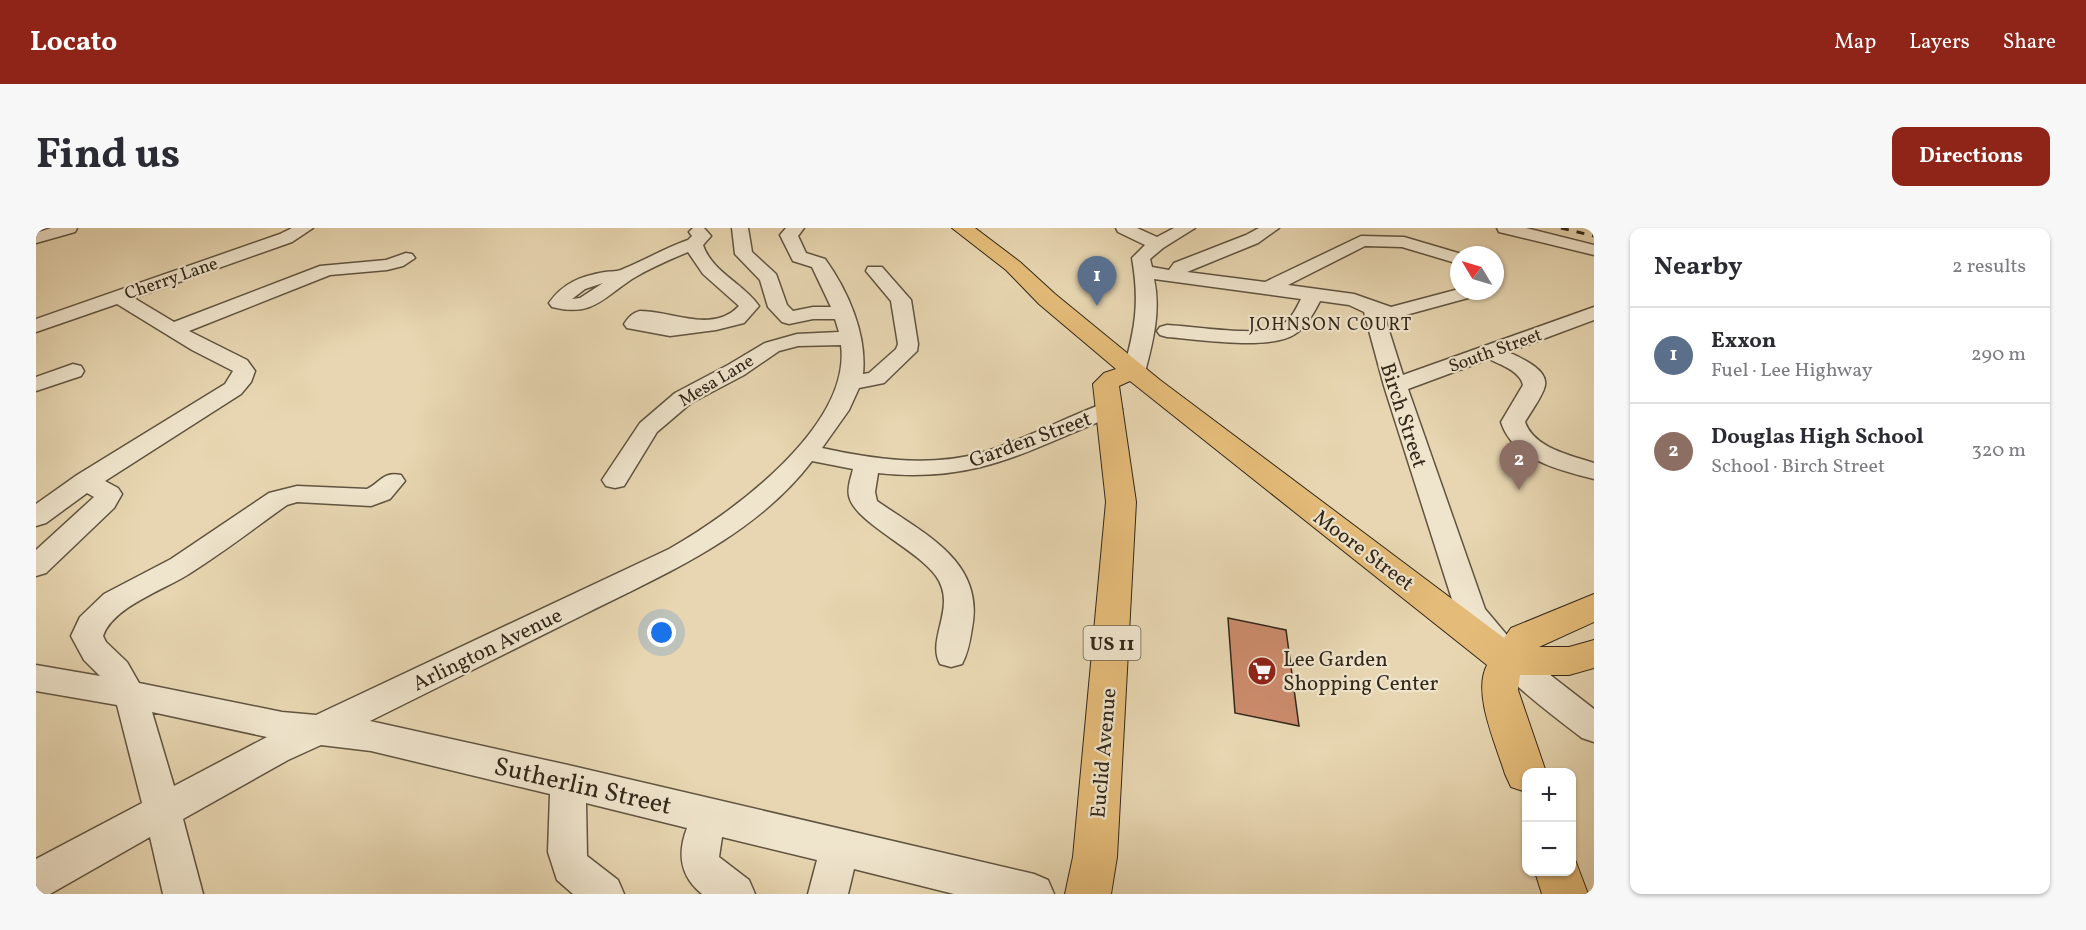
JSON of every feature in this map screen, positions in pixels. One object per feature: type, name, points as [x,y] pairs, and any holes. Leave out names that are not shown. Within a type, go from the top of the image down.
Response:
[{"type":"main road","points":[[962,228],[1013,267],[1047,299],[1127,391]]},
{"type":"main road","name":"Moore Street","points":[[1047,299],[1127,391],[1509,661]]},
{"type":"main road","name":"Euclid Avenue","points":[[1088,894],[1095,857],[1107,711],[1127,391]]},
{"type":"main road","points":[[1525,768],[1499,690],[1501,672],[1524,638],[1594,607]]},
{"type":"main road","points":[[1509,661],[1569,661],[1594,654]]},
{"type":"main road","points":[[1559,876],[1565,894]]},
{"type":"street","points":[[36,238],[69,228]]},
{"type":"street","name":"Cherry Lane","points":[[39,319],[118,296],[286,238],[305,228]]},
{"type":"street","points":[[740,228],[744,254],[769,278],[779,310],[789,318],[813,313],[846,326]]},
{"type":"street","points":[[796,228],[789,235],[799,257],[819,262],[846,326]]},
{"type":"street","points":[[1124,228],[1157,244],[1186,228]]},
{"type":"street","points":[[1179,277],[1180,267],[1252,239],[1271,228]]},
{"type":"street","points":[[1505,228],[1594,250]]},
{"type":"street","points":[[624,276],[692,236],[704,262],[739,293],[749,306],[737,319],[693,326]]},
{"type":"street","points":[[1268,288],[1361,242],[1381,240],[1404,242],[1450,256]]},
{"type":"street","name":"Euclid Avenue","points":[[1127,391],[1145,331],[1146,281],[1141,258],[1157,244]]},
{"type":"street","points":[[172,330],[326,270],[391,264],[406,258]]},
{"type":"street","points":[[851,383],[876,378],[906,351],[908,344],[901,300],[875,272]]},
{"type":"street","points":[[1146,281],[1179,277],[1268,288],[1354,300],[1373,309],[1391,313],[1450,297]]},
{"type":"street","points":[[1167,331],[1260,336],[1280,334],[1292,327],[1309,305],[1313,294]]},
{"type":"street","points":[[36,517],[86,480],[233,389],[243,377],[244,372],[239,365],[172,330],[118,296]]},
{"type":"street","name":"Birch Street","points":[[1373,309],[1377,333],[1471,612],[1482,632],[1509,661]]},
{"type":"street","name":"South Street","points":[[1395,386],[1594,313]]},
{"type":"street","name":"Arlington Avenue","points":[[36,880],[276,749],[660,566],[732,525],[765,498],[807,452],[840,406],[851,383],[853,363],[846,326]]},
{"type":"street","name":"Mesa Lane","points":[[615,480],[648,428],[683,398],[778,345],[846,326]]},
{"type":"street","points":[[1490,351],[1520,366],[1533,378],[1534,385],[1513,422],[1517,435],[1535,449],[1552,457],[1594,471]]},
{"type":"street","points":[[36,384],[73,371]]},
{"type":"street","name":"Garden Street","points":[[807,452],[867,465],[925,468],[973,462],[1001,454],[1127,391]]},
{"type":"street","points":[[867,465],[860,491],[861,499],[867,507],[915,538],[936,558],[950,575],[959,595],[960,605],[951,655]]},
{"type":"street","points":[[36,566],[105,502],[109,494],[86,480]]},
{"type":"street","points":[[183,894],[140,726],[129,694],[116,670],[95,651],[87,636],[91,625],[115,602],[181,566],[278,499],[297,494],[371,498],[381,494],[392,481]]},
{"type":"street","name":"Moore Street","points":[[1509,661],[1594,728]]},
{"type":"street","name":"Sutherlin Street","points":[[36,678],[129,694],[282,726],[371,736],[568,781],[1034,894]]},
{"type":"street","points":[[568,781],[567,843],[571,867],[604,894]]},
{"type":"street","points":[[711,816],[699,843],[698,855],[701,867],[713,879],[735,894]]},
{"type":"street","points":[[828,894],[840,847]]},
{"type":"building","name":"Lee Garden Shopping Center","points":[[1228,618],[1286,630],[1299,726],[1235,713]]},
{"type":"railway","points":[[1561,228],[1594,236]]},
{"type":"place","name":"Exxon","points":[[1097,306]]},
{"type":"place","name":"Douglas High School","points":[[1519,490]]},
{"type":"place","name":"Lee Garden Shopping Center","points":[[1262,671]]},
{"type":"district","name":"JOHNSON COURT","points":[[1331,324]]}]
